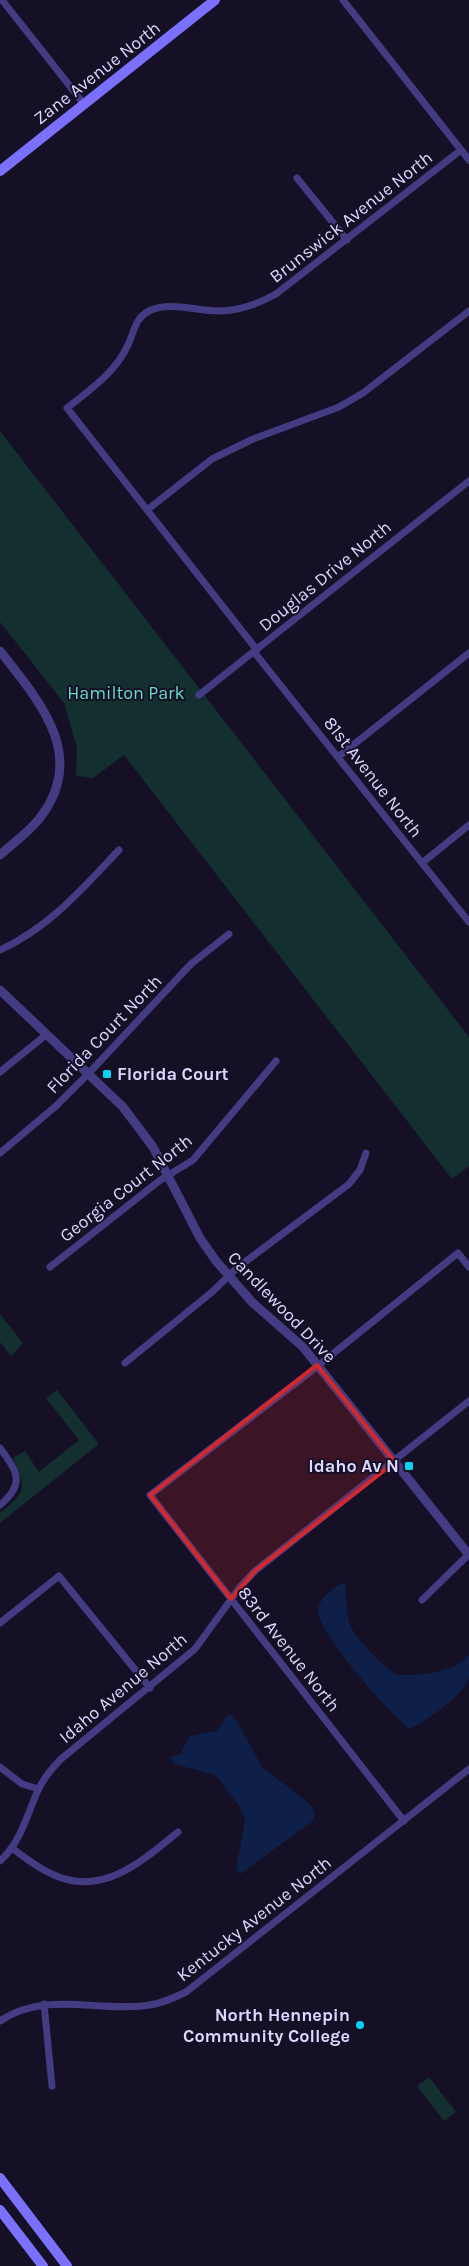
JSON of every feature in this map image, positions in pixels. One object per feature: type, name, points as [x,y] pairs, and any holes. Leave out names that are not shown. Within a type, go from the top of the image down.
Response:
[{"type":"main road","name":"Zane Avenue North","points":[[0,170],[215,0]]},
{"type":"main road","points":[[0,2178],[68,2266]]},
{"type":"main road","points":[[0,2210],[43,2266]]},
{"type":"street","points":[[2,0],[84,104]]},
{"type":"street","points":[[343,0],[469,160]]},
{"type":"street","name":"Brunswick Avenue North","points":[[67,408],[110,373],[128,345],[133,329],[139,319],[147,312],[167,306],[220,311],[259,303],[293,283],[461,150]]},
{"type":"street","points":[[297,178],[347,240]]},
{"type":"street","points":[[147,510],[212,459],[253,439],[339,407],[363,393],[469,311]]},
{"type":"street","name":"81st Avenue North","points":[[67,408],[255,651],[469,922]]},
{"type":"street","name":"Douglas Drive North","points":[[199,695],[469,481]]},
{"type":"street","points":[[0,651],[38,700],[49,718],[55,730],[60,756],[56,788],[49,804],[39,820],[0,855]]},
{"type":"street","points":[[338,757],[469,653]]},
{"type":"street","points":[[422,862],[469,825]]},
{"type":"street","points":[[0,950],[30,935],[48,922],[119,850]]},
{"type":"street","name":"Florida Court North","points":[[0,1153],[56,1106],[191,964],[229,934]]},
{"type":"street","name":"Candlewood Drive","points":[[0,990],[123,1107],[138,1126],[168,1175],[200,1238],[228,1277],[252,1302],[291,1335],[469,1555]]},
{"type":"street","points":[[0,1072],[47,1034]]},
{"type":"street","name":"Georgia Court North","points":[[50,1267],[168,1175],[193,1160],[276,1062]]},
{"type":"street","points":[[125,1363],[237,1268],[349,1184],[360,1170],[366,1152]]},
{"type":"street","points":[[317,1365],[458,1253],[469,1267]]},
{"type":"street","name":"83rd Avenue North","points":[[317,1365],[150,1495],[404,1821]]},
{"type":"street","name":"Idaho Avenue North","points":[[0,1861],[12,1848],[21,1833],[45,1778],[61,1759],[195,1650],[247,1578],[395,1462],[469,1401]]},
{"type":"street","points":[[0,1448],[12,1464],[17,1482],[14,1492],[0,1505]]},
{"type":"street","points":[[422,1600],[469,1555]]},
{"type":"street","points":[[0,1624],[59,1576],[150,1688]]},
{"type":"street","points":[[0,1767],[22,1784],[39,1789]]},
{"type":"street","name":"Kentucky Avenue North","points":[[0,2021],[18,2011],[44,2004],[133,2007],[169,2000],[186,1992],[469,1770]]},
{"type":"street","points":[[12,1848],[55,1876],[90,1882],[107,1880],[123,1873],[138,1864],[178,1832]]},
{"type":"street","points":[[44,2004],[52,2086]]},
{"type":"highlighted area","points":[[317,1365],[395,1462],[255,1571],[231,1599],[150,1495]]},
{"type":"green space","name":"Hamilton Park","points":[[0,431],[469,1037],[469,1166],[452,1179],[124,755],[93,778],[76,776],[77,748],[64,703],[0,622]]},
{"type":"green space","points":[[0,1314],[23,1343],[11,1356],[0,1342]]},
{"type":"green space","points":[[57,1390],[99,1444],[0,1523],[0,1513],[15,1499],[22,1489],[22,1483],[13,1458],[25,1451],[39,1472],[79,1440],[46,1398]]},
{"type":"green space","points":[[429,2077],[456,2112],[444,2121],[417,2086]]},
{"type":"water","points":[[345,1582],[347,1612],[351,1627],[372,1654],[397,1674],[410,1675],[437,1672],[457,1665],[469,1655],[469,1678],[465,1686],[452,1700],[426,1720],[410,1729],[388,1708],[355,1671],[327,1633],[320,1618],[318,1608],[322,1600],[333,1589]]},
{"type":"water","points":[[228,1714],[235,1718],[262,1767],[310,1804],[315,1813],[313,1821],[240,1874],[236,1870],[245,1820],[240,1807],[215,1775],[174,1764],[170,1757],[180,1754],[190,1736],[217,1731]]},
{"type":"place","name":"Florida Court","points":[[107,1074]]},
{"type":"place","name":"Idaho Av N","points":[[409,1466]]},
{"type":"place","name":"North Hennepin Community College","points":[[360,2025]]}]
